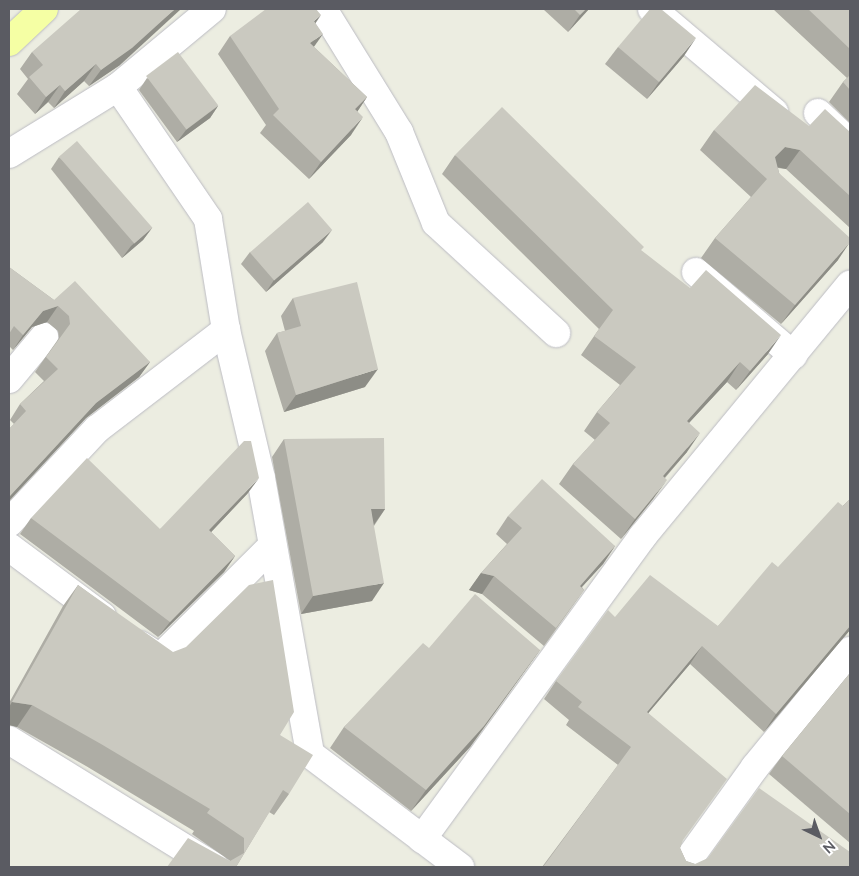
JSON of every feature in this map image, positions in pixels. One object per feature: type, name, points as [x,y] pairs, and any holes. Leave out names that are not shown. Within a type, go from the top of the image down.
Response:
[{"type":"main road","points":[[9,42],[44,9]]},
{"type":"street","points":[[9,154],[118,87],[212,9]]},
{"type":"street","points":[[323,9],[399,132],[436,223],[556,333]]},
{"type":"street","points":[[652,9],[774,112]]},
{"type":"street","points":[[118,87],[208,219],[226,330],[261,478],[310,754],[460,867]]},
{"type":"street","points":[[818,113],[850,143]]},
{"type":"street","points":[[696,272],[793,355]]},
{"type":"street","points":[[422,839],[624,562],[850,285]]},
{"type":"street","points":[[9,523],[97,429],[226,330]]},
{"type":"street","points":[[9,378],[44,337]]},
{"type":"street","points":[[602,542],[624,562]]},
{"type":"street","points":[[9,547],[160,658],[272,546]]},
{"type":"street","points":[[524,650],[546,668]]},
{"type":"street","points":[[683,867],[755,767],[850,651]]},
{"type":"street","points":[[9,740],[215,867]]},
{"type":"building","points":[[81,9],[175,9],[132,48],[101,70],[96,64],[65,91],[60,85],[46,97],[29,77],[43,65],[32,52]]},
{"type":"building","points":[[266,9],[316,9],[321,15],[314,21],[323,34],[310,43],[367,97],[355,109],[363,117],[321,162],[273,115],[279,109],[230,36]]},
{"type":"building","points":[[574,9],[586,9],[580,15]]},
{"type":"building","points":[[650,9],[661,9],[696,38],[659,82],[618,47]]},
{"type":"building","points":[[808,9],[850,9],[850,49]]},
{"type":"building","points":[[178,52],[218,106],[186,130],[146,76]]},
{"type":"building","points":[[850,75],[850,90],[843,82]]},
{"type":"building","points":[[755,85],[809,126],[825,109],[850,132],[850,196],[800,150],[785,147],[775,157],[779,173],[850,238],[850,242],[795,305],[715,238],[767,179],[714,130]]},
{"type":"building","points":[[502,107],[644,247],[641,250],[690,288],[706,270],[781,335],[750,371],[740,362],[687,421],[700,433],[663,476],[667,480],[635,519],[573,464],[610,423],[597,412],[636,367],[594,336],[613,310],[455,155]]},
{"type":"building","points":[[77,141],[152,228],[134,244],[59,157]]},
{"type":"building","points":[[308,202],[332,230],[274,280],[250,253]]},
{"type":"building","points":[[9,267],[54,300],[75,281],[150,362],[96,403],[9,497],[9,429],[26,411],[20,404],[58,369],[46,357],[70,324],[69,316],[58,306],[43,311],[23,335],[14,326],[9,334]]},
{"type":"building","points":[[357,282],[378,369],[296,395],[277,333],[301,326],[293,298]]},
{"type":"building","points":[[384,438],[385,509],[371,509],[384,583],[313,596],[284,439]]},
{"type":"building","points":[[244,441],[251,441],[259,478],[209,530],[235,556],[170,622],[31,518],[87,458],[160,529]]},
{"type":"building","points":[[542,479],[615,546],[580,586],[584,590],[556,628],[494,576],[481,573],[522,528],[508,516]]},
{"type":"building","points":[[850,499],[850,626],[776,714],[702,646],[647,712],[727,779],[683,840],[680,848],[686,861],[695,864],[708,858],[759,788],[850,852],[850,867],[543,867],[631,747],[578,707],[582,702],[556,681],[608,610],[615,617],[650,575],[718,626],[772,562],[778,567],[838,502],[843,506]]},
{"type":"building","points":[[273,580],[294,712],[280,735],[313,755],[289,794],[283,790],[236,867],[167,867],[188,838],[230,861],[244,853],[244,838],[207,813],[210,809],[101,744],[32,705],[12,702],[78,585],[173,652],[186,647],[249,585]]},
{"type":"building","points":[[475,594],[540,650],[484,726],[426,790],[344,727],[423,643],[429,648]]},
{"type":"building","points":[[850,673],[850,814],[782,756]]}]
